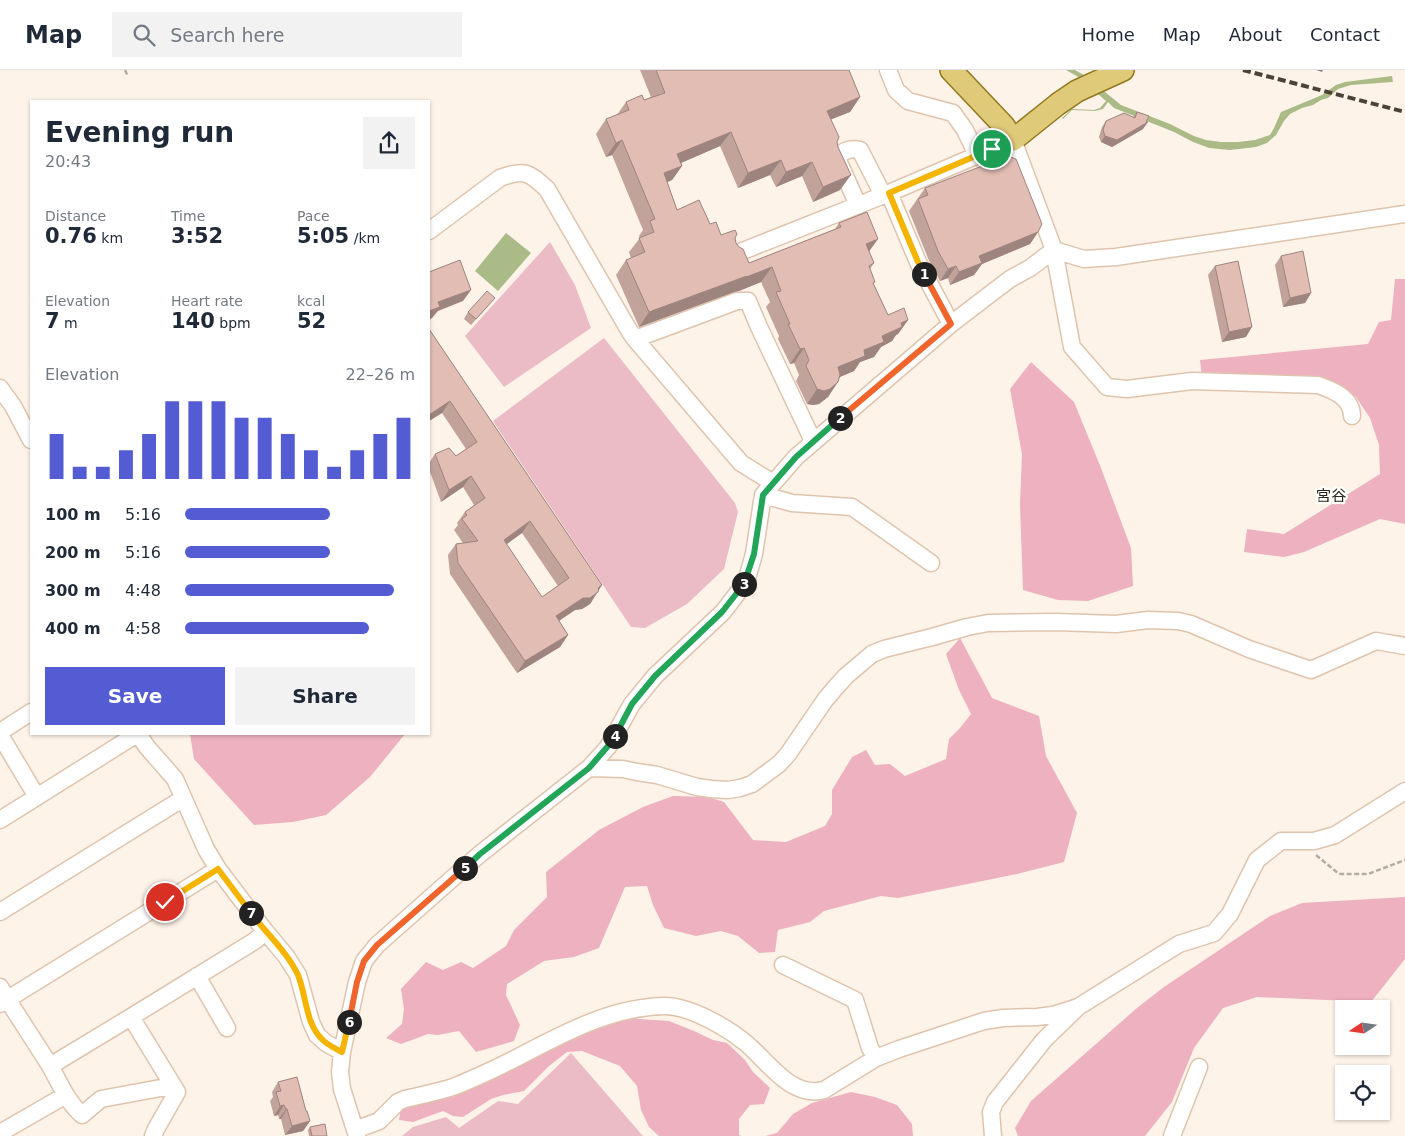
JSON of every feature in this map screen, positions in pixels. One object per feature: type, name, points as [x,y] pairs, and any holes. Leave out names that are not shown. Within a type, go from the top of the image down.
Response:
[{"type":"main road","points":[[952,70],[1004,126],[1013,140],[1077,91],[1123,70]]},
{"type":"street","points":[[888,70],[896,90],[908,101],[953,113],[966,130],[977,155]]},
{"type":"street","points":[[735,254],[886,194],[1013,140],[1054,250],[1072,347],[1107,387],[1127,389],[1192,382],[1318,385],[1335,391],[1352,409],[1352,416]]},
{"type":"street","points":[[858,205],[837,158],[840,154],[852,148],[860,150],[886,194],[918,262],[951,324]]},
{"type":"street","points":[[430,230],[500,178],[511,174],[533,175],[547,189],[635,339],[742,463],[768,489],[792,503],[852,507],[931,562]]},
{"type":"street","points":[[1054,250],[1084,259],[1116,257],[1405,214]]},
{"type":"street","points":[[1054,250],[951,324],[812,441],[768,489],[746,582],[722,612],[655,676],[632,704],[608,746],[589,768],[480,854],[377,945],[364,961],[357,982],[342,1052],[340,1072],[342,1089],[356,1133],[379,1121],[398,1102],[454,1087],[493,1070],[589,1022],[632,1010],[665,1006],[676,1007],[700,1015],[746,1043],[778,1074],[794,1086],[816,1092],[824,1090],[876,1058],[984,1021],[1053,1015],[1078,1007]]},
{"type":"street","points":[[635,339],[737,301],[748,301],[812,441]]},
{"type":"street","points":[[0,388],[13,406],[30,438]]},
{"type":"street","points":[[589,768],[623,770],[656,775],[711,790],[728,790],[752,784],[779,764],[836,687],[872,654],[966,627],[988,623],[1056,622],[1116,624],[1148,620],[1178,621],[1191,624],[1249,649],[1312,670],[1376,641],[1405,646]]},
{"type":"street","points":[[30,713],[0,734],[37,797]]},
{"type":"street","points":[[0,820],[135,735]]},
{"type":"street","points":[[138,735],[175,779],[206,849],[218,869],[298,974],[311,1022],[317,1035],[326,1043],[342,1052]]},
{"type":"street","points":[[994,1136],[992,1112],[995,1102],[1044,1040],[1078,1007],[1179,944],[1214,933],[1230,914],[1257,860],[1281,842],[1314,841],[1335,835],[1405,791]]},
{"type":"street","points":[[0,912],[184,799]]},
{"type":"street","points":[[172,1084],[166,1087],[101,1099],[82,1115],[76,1110],[50,1066],[2,996],[218,869]]},
{"type":"street","points":[[50,1066],[256,940],[265,931]]},
{"type":"street","points":[[783,965],[855,1000],[870,1048],[876,1058]]},
{"type":"street","points":[[197,976],[227,1028]]},
{"type":"street","points":[[131,1017],[177,1092],[153,1136]]},
{"type":"street","points":[[1172,1136],[1199,1067]]},
{"type":"street","points":[[0,1133],[66,1095]]},
{"type":"path","points":[[125,70],[128,77]]},
{"type":"path","points":[[1300,841],[1339,874],[1368,874],[1405,860]]},
{"type":"shaded area","points":[[1066,70],[1075,70],[1084,75],[1121,105],[1170,124],[1194,136],[1221,142],[1255,140],[1270,135],[1281,112],[1322,95],[1336,85],[1345,82],[1392,76],[1393,82],[1351,85],[1338,89],[1328,98],[1290,114],[1276,135],[1267,143],[1256,147],[1230,150],[1209,148],[1193,142],[1174,132],[1114,108],[1108,102],[1103,109],[1095,111],[1072,110],[1063,119],[1072,109],[1094,110],[1100,108],[1106,101],[1080,78]]},
{"type":"shaded area","points":[[506,233],[531,253],[498,291],[475,271]]},
{"type":"shaded area","points":[[550,242],[575,285],[591,328],[504,387],[465,336]]},
{"type":"shaded area","points":[[1395,279],[1405,279],[1405,524],[1380,519],[1304,552],[1284,557],[1244,552],[1247,529],[1284,534],[1380,474],[1379,445],[1370,418],[1356,397],[1336,383],[1317,377],[1202,377],[1200,360],[1368,344],[1379,322],[1391,320]]},
{"type":"shaded area","points":[[604,338],[735,503],[738,512],[724,569],[687,604],[645,628],[631,627],[493,421]]},
{"type":"shaded area","points":[[1031,362],[1074,402],[1131,548],[1133,586],[1088,601],[1058,600],[1023,590],[1020,504],[1022,454],[1010,389]]},
{"type":"shaded area","points":[[960,638],[992,698],[1039,716],[1046,756],[1077,813],[1064,862],[1017,874],[898,898],[881,896],[824,911],[810,922],[778,930],[775,952],[759,953],[738,936],[721,931],[696,936],[664,928],[653,905],[647,886],[625,887],[599,948],[574,957],[544,961],[507,984],[506,995],[520,1025],[514,1041],[476,1052],[459,1031],[438,1035],[428,1034],[401,1044],[386,1038],[402,1024],[404,1009],[401,989],[426,962],[443,970],[461,962],[473,968],[506,946],[514,930],[547,897],[546,872],[599,830],[643,807],[673,796],[708,797],[724,802],[753,840],[786,842],[825,826],[832,814],[832,790],[852,757],[866,750],[875,765],[890,764],[905,776],[946,759],[949,739],[971,714],[959,690],[946,654]]},
{"type":"shaded area","points":[[190,735],[404,735],[370,777],[326,815],[293,822],[254,825],[194,759]]},
{"type":"shaded area","points":[[1405,897],[1405,959],[1373,1000],[1257,997],[1223,1008],[1194,1048],[1172,1102],[1145,1136],[1018,1136],[1015,1128],[1031,1101],[1137,1008],[1164,987],[1270,916],[1302,903]]},
{"type":"shaded area","points":[[625,1018],[669,1021],[713,1040],[727,1043],[745,1060],[753,1072],[770,1088],[764,1104],[750,1105],[739,1119],[739,1135],[741,1136],[659,1136],[649,1127],[641,1110],[637,1086],[620,1066],[582,1051],[567,1052],[549,1066],[524,1091],[491,1099],[463,1117],[453,1116],[443,1111],[413,1122],[399,1120],[401,1108],[504,1074],[588,1028]]},
{"type":"shaded area","points":[[571,1053],[643,1136],[402,1136],[413,1127],[446,1117],[459,1128],[498,1101],[518,1104]]},
{"type":"shaded area","points":[[851,1092],[875,1097],[897,1105],[912,1124],[913,1136],[765,1136],[777,1133],[793,1114],[812,1103]]},
{"type":"building","points":[[656,70],[849,70],[860,97],[827,111],[839,137],[838,147],[851,175],[823,187],[812,162],[786,172],[781,160],[748,173],[731,132],[677,154],[682,166],[664,173],[677,210],[699,200],[710,224],[716,222],[721,235],[735,230],[737,234],[735,238],[736,243],[743,249],[749,263],[841,227],[839,223],[867,212],[878,239],[866,244],[874,263],[869,266],[875,282],[873,283],[888,315],[904,308],[908,320],[901,323],[902,327],[882,336],[884,342],[864,350],[865,356],[838,367],[840,375],[838,382],[830,389],[824,391],[817,389],[806,366],[809,360],[804,348],[800,349],[788,324],[790,324],[776,292],[781,291],[772,267],[649,312],[626,260],[645,252],[639,238],[654,232],[650,221],[655,219],[622,140],[616,143],[606,119],[629,110],[626,102],[642,95],[644,100],[665,93]]},
{"type":"building","points":[[1137,112],[1149,116],[1146,122],[1148,122],[1117,140],[1105,136],[1103,130],[1106,121],[1124,113],[1135,118]]},
{"type":"building","points":[[1008,156],[1016,159],[1042,224],[1038,232],[979,256],[982,263],[959,272],[956,266],[948,269],[938,251],[918,199],[928,195],[925,188]]},
{"type":"building","points":[[1303,251],[1311,293],[1290,298],[1281,256]]},
{"type":"building","points":[[460,260],[471,290],[438,302],[440,307],[430,311],[430,272]]},
{"type":"building","points":[[1238,261],[1252,327],[1229,332],[1215,266]]},
{"type":"building","points":[[487,291],[495,298],[476,319],[468,312]]},
{"type":"building","points":[[430,330],[602,585],[599,587],[598,592],[590,598],[583,598],[556,616],[568,635],[525,661],[458,563],[456,544],[478,541],[462,519],[467,515],[465,512],[485,498],[471,476],[449,490],[435,454],[449,448],[456,456],[477,442],[450,401],[430,414]],"holes":[[[530,521],[569,578],[542,597],[504,540]]]},
{"type":"building","points":[[297,1077],[310,1121],[292,1126],[287,1109],[284,1105],[280,1106],[276,1092],[281,1091],[278,1082]]},
{"type":"building","points":[[325,1124],[327,1136],[312,1136],[310,1127]]},
{"type":"railway","points":[[1243,70],[1405,112]]},
{"type":"district","name":"宮谷","points":[[1331,496]]},
{"type":"route","points":[[165,902],[218,869],[298,974],[311,1022],[317,1035],[326,1043],[342,1052],[357,982],[364,961],[377,945],[480,854],[589,768],[608,746],[632,704],[655,676],[722,612],[746,582],[754,554],[763,495],[812,441],[951,324],[918,262],[889,193],[992,149]]}]
